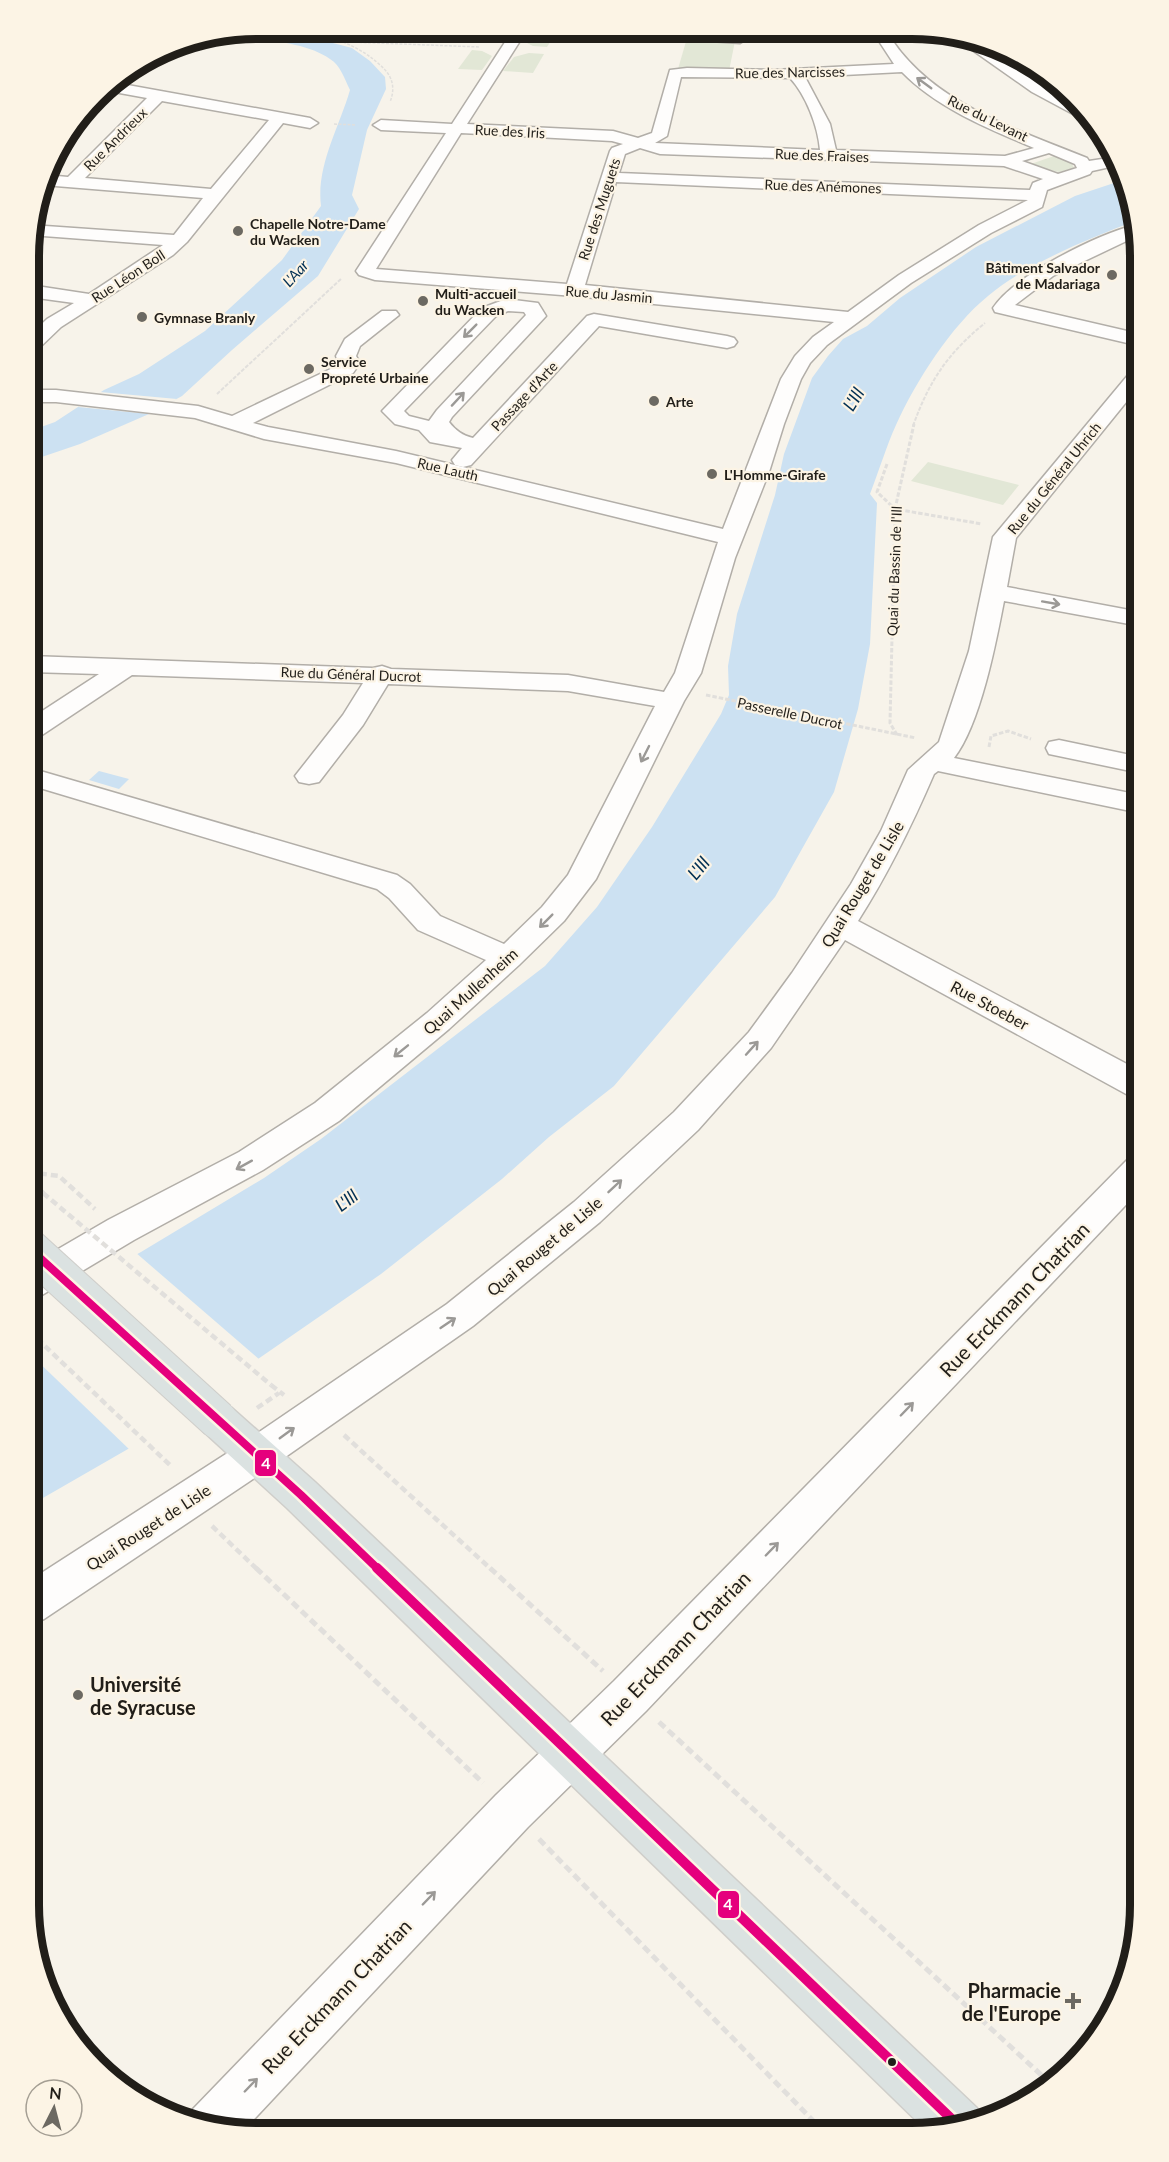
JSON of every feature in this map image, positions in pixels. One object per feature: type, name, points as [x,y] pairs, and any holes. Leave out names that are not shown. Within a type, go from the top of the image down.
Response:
[{"type":"main road","points":[[39,1257],[257,1455],[572,1753],[952,2119]]},
{"type":"street","points":[[365,271],[514,39]]},
{"type":"street","points":[[666,39],[738,51]]},
{"type":"street","name":"Rue du Levant","points":[[883,39],[889,51],[904,68],[966,111],[1090,167]]},
{"type":"street","name":"Rue des Narcisses","points":[[675,73],[687,72],[738,51],[793,73],[904,68]]},
{"type":"street","points":[[984,52],[1037,89],[1069,106]]},
{"type":"street","name":"Rue des Muguets","points":[[574,290],[608,177],[618,152],[659,136],[675,73]]},
{"type":"street","points":[[793,73],[798,77],[821,118],[828,137],[828,155]]},
{"type":"street","points":[[119,88],[310,123]]},
{"type":"street","name":"Rue Andrieux","points":[[72,182],[158,96]]},
{"type":"street","name":"Rue Léon Boll","points":[[39,337],[54,323],[178,242],[278,119]]},
{"type":"street","name":"Rue des Iris","points":[[381,125],[613,136],[640,143]]},
{"type":"street","name":"Rue des Fraises","points":[[640,143],[660,149],[1006,161]]},
{"type":"street","points":[[1006,161],[1050,148]]},
{"type":"street","points":[[1006,161],[1058,179],[1078,174],[1106,160]]},
{"type":"street","points":[[1090,167],[1109,164]]},
{"type":"street","name":"Rue des Anémones","points":[[608,177],[1038,195]]},
{"type":"street","name":"Quai Mullenheim","points":[[39,1278],[122,1230],[252,1161],[327,1112],[438,1021],[553,914],[581,879],[671,701],[688,673],[713,588],[791,379],[802,360],[820,341],[854,318],[872,302],[938,257],[985,229],[1036,203],[1039,187],[1058,179]]},
{"type":"street","points":[[53,181],[215,194]]},
{"type":"street","points":[[41,231],[178,242]]},
{"type":"street","points":[[1129,234],[1090,249],[1053,270],[1014,295],[1002,308],[1130,338]]},
{"type":"street","name":"Rue du Jasmin","points":[[365,271],[375,275],[574,290],[854,318]]},
{"type":"street","points":[[39,293],[91,300]]},
{"type":"street","points":[[506,305],[531,307],[536,316],[439,422],[443,429],[468,443],[438,437],[426,426],[402,420],[392,411],[489,312],[506,305]]},
{"type":"street","points":[[235,423],[346,369],[350,363],[346,356],[352,343],[389,315]]},
{"type":"street","points":[[39,320],[54,323]]},
{"type":"street","name":"Passage d'Arte","points":[[453,470],[468,443],[594,320],[727,342]]},
{"type":"street","name":"Rue du Général Uhrich","points":[[934,762],[952,743],[982,651],[1001,550],[1011,529],[1130,386]]},
{"type":"street","name":"Rue Lauth","points":[[39,396],[86,399],[198,412],[264,434],[396,457],[732,538]]},
{"type":"street","points":[[994,592],[1130,617]]},
{"type":"street","name":"Rue du Général Ducrot","points":[[39,664],[568,683],[671,701]]},
{"type":"street","points":[[39,725],[127,667]]},
{"type":"street","points":[[309,776],[354,719],[382,675]]},
{"type":"street","points":[[1059,748],[1130,763]]},
{"type":"street","points":[[934,762],[1130,802]]},
{"type":"street","name":"Quai Rouget de Lisle","points":[[39,1598],[257,1455],[460,1315],[587,1212],[686,1120],[760,1040],[840,924],[895,831],[922,770],[934,762]]},
{"type":"street","points":[[39,779],[387,882],[400,889],[418,914],[429,923],[508,958]]},
{"type":"street","name":"Rue Stoeber","points":[[840,924],[1130,1081]]},
{"type":"street","name":"Rue Erckmann Chatrian","points":[[218,2119],[512,1811],[630,1696],[1130,1178]]},
{"type":"path","points":[[338,39],[370,53],[392,76],[393,96],[381,125]]},
{"type":"path","points":[[349,42],[508,49]]},
{"type":"path","points":[[335,124],[343,124]]},
{"type":"path","points":[[198,412],[338,280],[365,271]]},
{"type":"path","name":"Quai du Bassin de l'Ill","points":[[897,735],[890,723],[895,509],[912,429],[921,404],[944,362],[965,339],[1002,308]]},
{"type":"path","points":[[887,464],[877,492],[895,509],[1011,529]]},
{"type":"path","name":"Passerelle Ducrot","points":[[722,699],[897,735]]},
{"type":"path","points":[[985,772],[991,736],[1008,731],[1059,748]]},
{"type":"path","points":[[39,1174],[59,1176],[96,1210]]},
{"type":"path","points":[[39,1187],[279,1392],[318,1412],[1045,2078]]},
{"type":"path","points":[[39,1341],[162,1458]]},
{"type":"path","points":[[268,1400],[279,1392]]},
{"type":"green space","points":[[524,39],[552,39],[547,47],[533,46],[523,41]]},
{"type":"green space","points":[[687,39],[735,41],[729,71],[678,69]]},
{"type":"green space","points":[[472,50],[482,51],[492,56],[482,70],[458,69]]},
{"type":"green space","points":[[529,53],[544,54],[533,73],[503,71],[514,57]]},
{"type":"green space","points":[[1054,156],[1071,162],[1074,168],[1059,172],[1028,165]]},
{"type":"green space","points":[[928,462],[1019,485],[1003,505],[911,481]]},
{"type":"water","name":"L'Aar","points":[[248,39],[318,39],[352,48],[370,61],[385,77],[386,89],[367,130],[352,195],[359,209],[318,276],[182,396],[149,414],[80,444],[39,458],[39,428],[55,422],[104,390],[139,374],[205,331],[282,260],[321,206],[320,191],[325,162],[350,90],[337,65],[330,59],[306,48]]},
{"type":"water","name":"L'Ill","points":[[1116,182],[1127,224],[1078,244],[1020,273],[974,308],[948,338],[924,373],[896,425],[870,494],[877,503],[870,644],[858,709],[834,792],[775,897],[614,1086],[549,1137],[502,1179],[381,1274],[128,1449],[39,1500],[39,1308],[141,1252],[264,1178],[321,1139],[545,966],[597,907],[652,827],[721,714],[729,695],[728,666],[737,614],[775,495],[784,454],[812,378],[843,339],[867,326],[900,298],[976,247],[1075,196]]},
{"type":"water","points":[[99,771],[129,779],[119,789],[89,780]]},
{"type":"pier","points":[[100,392],[177,399],[149,414],[78,407]]},
{"type":"pier","points":[[135,1252],[260,1360],[131,1451],[39,1363],[39,1305]]},
{"type":"transit line","name":"4","points":[[39,1257],[301,1495],[952,2119]]},
{"type":"place","name":"Chapelle Notre-Dame du Wacken","points":[[238,231]]},
{"type":"place","name":"Bâtiment Salvador de Madariaga","points":[[1112,275]]},
{"type":"place","name":"Multi-accueil du Wacken","points":[[423,301]]},
{"type":"place","name":"Gymnase Branly","points":[[142,317]]},
{"type":"place","name":"Service Propreté Urbaine","points":[[309,369]]},
{"type":"place","name":"Arte","points":[[654,401]]},
{"type":"place","name":"L'Homme-Girafe","points":[[712,474]]},
{"type":"place","name":"Université de Syracuse","points":[[78,1695]]},
{"type":"place","name":"Pharmacie de l'Europe","points":[[1073,2001]]}]
